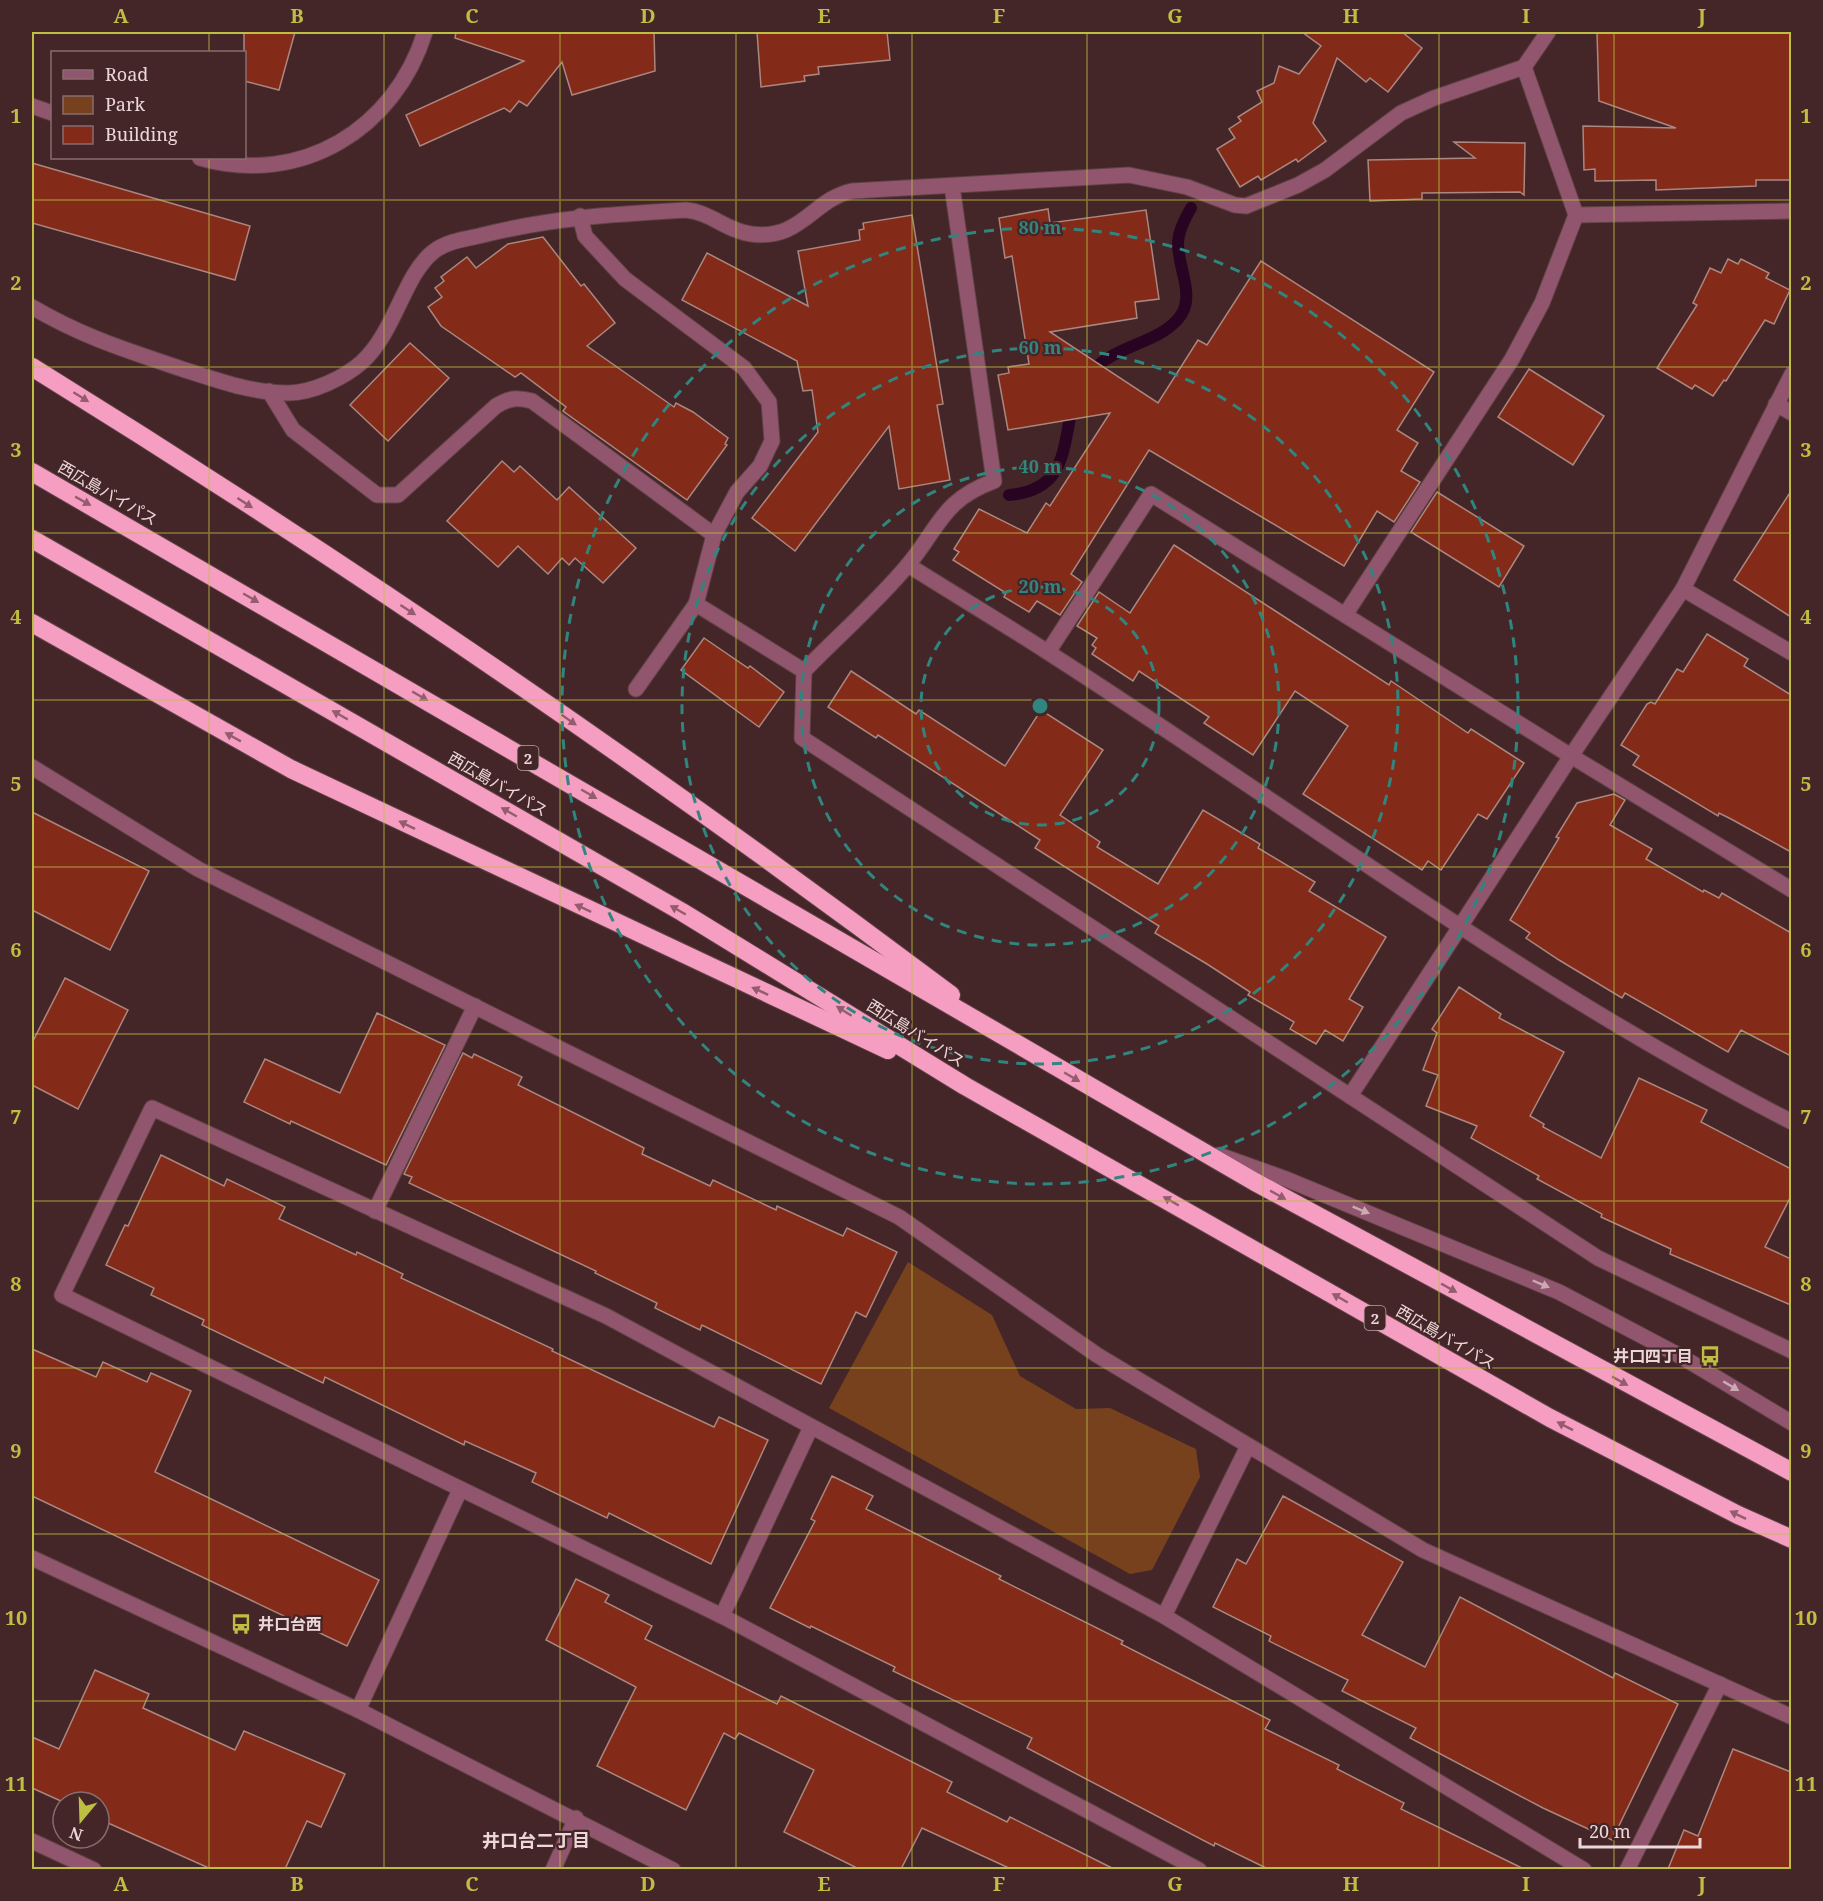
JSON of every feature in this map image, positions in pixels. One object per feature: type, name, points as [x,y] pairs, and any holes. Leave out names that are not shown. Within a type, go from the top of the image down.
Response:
[{"type":"highway","points":[[32,367],[122,423],[499,670],[792,876],[1022,1048]]},
{"type":"highway","name":"西広島バイパス","points":[[32,472],[471,725],[1188,1144],[1791,1473]]},
{"type":"highway","name":"西広島バイパス","points":[[32,538],[682,912],[965,1086],[1550,1418],[1738,1515],[1791,1539]]},
{"type":"highway","points":[[32,623],[291,769],[965,1086]]},
{"type":"street","points":[[210,159],[259,164],[296,160],[329,148],[360,130],[386,106],[406,78],[425,32]]},
{"type":"street","points":[[32,307],[97,341],[244,388],[290,393],[321,385],[345,375],[362,362],[380,343],[411,284],[432,252],[452,242],[509,228],[580,216],[686,210],[698,211],[730,229],[752,235],[775,233],[797,226],[839,194],[1129,175],[1187,186],[1235,205],[1246,206],[1298,185],[1325,170],[1401,113],[1434,98],[1524,67],[1548,32]]},
{"type":"street","points":[[1345,615],[1517,349],[1542,303],[1576,215],[1524,67]]},
{"type":"street","points":[[32,106],[51,113]]},
{"type":"street","points":[[952,186],[994,481],[977,487],[943,514],[908,565],[804,671],[802,738],[1598,1258],[1791,1351]]},
{"type":"street","points":[[1576,215],[1791,211]]},
{"type":"street","points":[[580,216],[585,236],[625,279],[744,368],[769,402],[772,441],[760,466],[737,492],[714,535],[696,604],[636,689]]},
{"type":"street","points":[[1350,1096],[1458,927],[1683,589],[1791,374]]},
{"type":"street","points":[[269,392],[293,430],[377,495],[398,495],[496,406],[507,399],[519,398],[532,401],[714,535]]},
{"type":"street","points":[[1776,404],[1791,413]]},
{"type":"street","points":[[1048,652],[1151,494],[1571,756],[1791,890]]},
{"type":"street","points":[[908,565],[1048,652],[1458,927],[1595,1014],[1736,1094],[1791,1122]]},
{"type":"street","points":[[1683,589],[1791,653]]},
{"type":"street","points":[[696,604],[804,671]]},
{"type":"street","points":[[32,767],[198,869],[899,1217],[1097,1355],[1424,1550],[1791,1716]]},
{"type":"street","points":[[375,1211],[474,1006]]},
{"type":"street","points":[[1199,1869],[722,1616],[62,1295],[152,1108],[606,1316],[1164,1616],[1584,1869]]},
{"type":"street","points":[[1188,1144],[1286,1179],[1559,1292],[1682,1357],[1791,1423]]},
{"type":"street","points":[[722,1616],[811,1427]]},
{"type":"street","points":[[1164,1616],[1248,1446]]},
{"type":"street","points":[[358,1710],[460,1490]]},
{"type":"street","points":[[32,1558],[358,1710],[576,1818],[673,1869]]},
{"type":"street","points":[[1628,1869],[1720,1684]]},
{"type":"street","points":[[553,1869],[576,1818]]},
{"type":"street","points":[[32,1841],[94,1869]]},
{"type":"green space","points":[[908,1262],[992,1315],[1020,1376],[1076,1409],[1110,1408],[1196,1449],[1200,1477],[1152,1570],[1130,1574],[829,1408]]},
{"type":"building","points":[[244,32],[295,32],[279,90],[246,82],[246,51],[244,51]]},
{"type":"building","points":[[456,32],[654,32],[655,71],[572,95],[562,62],[527,106],[519,101],[510,112],[504,108],[420,146],[406,115],[524,61],[455,38]]},
{"type":"building","points":[[757,32],[887,32],[890,60],[818,67],[819,74],[804,76],[805,81],[761,87]]},
{"type":"building","points":[[1302,32],[1402,32],[1422,48],[1388,92],[1370,78],[1366,82],[1337,58],[1313,123],[1326,141],[1298,162],[1296,159],[1261,180],[1258,176],[1240,187],[1217,149],[1235,138],[1229,129],[1241,121],[1238,117],[1262,102],[1257,91],[1274,83],[1279,66],[1299,74],[1321,46]]},
{"type":"building","points":[[1597,32],[1791,32],[1791,180],[1756,180],[1756,186],[1656,190],[1656,180],[1595,181],[1595,169],[1584,170],[1583,126],[1676,128],[1599,101]]},
{"type":"building","points":[[1454,142],[1525,143],[1524,195],[1520,192],[1422,193],[1422,199],[1370,201],[1368,160],[1475,158]]},
{"type":"building","points":[[32,163],[250,226],[235,280],[32,223]]},
{"type":"building","points":[[1048,209],[1050,223],[1146,210],[1159,299],[1135,302],[1137,318],[1050,332],[1158,403],[1198,340],[1207,345],[1261,261],[1434,372],[1397,430],[1418,443],[1401,471],[1420,482],[1394,522],[1377,511],[1344,566],[1149,450],[1071,574],[1082,582],[1060,615],[1037,601],[1029,612],[1004,597],[1006,593],[953,560],[959,552],[954,549],[979,509],[1027,533],[1046,503],[1050,506],[1110,413],[1008,430],[998,375],[1009,373],[1008,367],[1029,364],[1012,256],[1005,258],[999,218]]},
{"type":"building","points":[[912,215],[943,404],[937,405],[950,480],[899,489],[889,426],[795,551],[752,518],[818,432],[812,390],[803,391],[797,361],[682,300],[707,253],[808,306],[798,251],[860,240],[859,230],[864,229],[863,223]]},
{"type":"building","points":[[543,237],[581,286],[584,284],[615,323],[587,346],[674,407],[676,403],[693,412],[728,438],[725,444],[727,445],[687,500],[563,411],[566,407],[521,373],[515,377],[441,326],[428,307],[442,297],[435,288],[444,281],[441,277],[467,257],[476,268],[508,244]]},
{"type":"building","points":[[1728,259],[1738,264],[1741,259],[1769,273],[1766,278],[1790,290],[1774,324],[1765,320],[1726,381],[1724,380],[1713,396],[1695,385],[1692,389],[1657,368],[1697,305],[1693,303],[1710,268],[1721,273]]},
{"type":"building","points":[[410,343],[449,378],[388,441],[350,405]]},
{"type":"building","points":[[1529,369],[1604,416],[1573,465],[1498,417]]},
{"type":"building","points":[[502,461],[514,472],[520,466],[557,500],[569,487],[636,548],[603,583],[575,558],[569,565],[562,558],[548,574],[518,546],[498,567],[447,521]]},
{"type":"building","points":[[1791,491],[1791,617],[1734,580]]},
{"type":"building","points":[[1437,492],[1524,546],[1499,587],[1411,532]]},
{"type":"building","points":[[1174,545],[1389,685],[1391,681],[1468,733],[1471,729],[1524,763],[1487,819],[1478,814],[1441,870],[1428,861],[1422,870],[1303,794],[1348,726],[1295,691],[1253,755],[1204,723],[1209,717],[1139,671],[1133,681],[1092,654],[1096,648],[1092,645],[1097,638],[1077,626],[1099,592],[1130,613]]},
{"type":"building","points":[[1707,634],[1748,659],[1744,666],[1791,695],[1791,852],[1719,813],[1718,816],[1633,765],[1639,756],[1621,745],[1647,704],[1651,702],[1655,704],[1677,669],[1683,672]]},
{"type":"building","points":[[704,638],[748,668],[750,666],[784,692],[759,727],[681,670]]},
{"type":"building","points":[[851,671],[916,714],[919,710],[1005,766],[1041,710],[1103,750],[1060,815],[1100,842],[1097,847],[1158,884],[1203,810],[1260,844],[1258,848],[1315,882],[1309,891],[1386,937],[1349,999],[1363,1007],[1343,1041],[1325,1030],[1316,1044],[1290,1029],[1294,1022],[1248,995],[1250,992],[1155,933],[1159,926],[1035,848],[1040,840],[878,735],[876,738],[828,707]]},
{"type":"building","points":[[1614,794],[1625,800],[1610,825],[1652,849],[1646,859],[1703,892],[1704,890],[1719,898],[1722,893],[1791,933],[1791,1056],[1741,1030],[1728,1052],[1625,993],[1622,998],[1559,960],[1526,938],[1530,933],[1510,920],[1577,803]]},
{"type":"building","points":[[32,812],[149,871],[110,950],[32,910]]},
{"type":"building","points":[[65,978],[128,1010],[78,1109],[32,1085],[32,1043]]},
{"type":"building","points":[[1459,987],[1501,1014],[1499,1018],[1564,1052],[1530,1116],[1544,1124],[1543,1127],[1601,1158],[1639,1078],[1707,1110],[1701,1122],[1791,1169],[1791,1196],[1765,1247],[1791,1259],[1791,1305],[1670,1254],[1671,1249],[1601,1217],[1602,1214],[1537,1179],[1539,1176],[1471,1138],[1477,1126],[1426,1106],[1438,1075],[1423,1070],[1437,1033],[1432,1029]]},
{"type":"building","points":[[377,1013],[445,1045],[386,1165],[244,1102],[265,1059],[340,1093]]},
{"type":"building","points":[[463,1053],[472,1058],[474,1054],[522,1077],[518,1085],[644,1148],[642,1154],[710,1186],[713,1180],[776,1210],[777,1206],[843,1236],[847,1228],[897,1252],[866,1317],[856,1312],[821,1384],[702,1325],[700,1330],[655,1308],[657,1303],[595,1273],[596,1271],[409,1183],[412,1177],[404,1174]]},
{"type":"building","points":[[161,1155],[224,1186],[227,1179],[285,1207],[279,1219],[403,1274],[401,1278],[643,1394],[714,1427],[719,1417],[768,1440],[711,1564],[609,1513],[607,1518],[532,1482],[536,1473],[465,1441],[464,1445],[325,1377],[323,1383],[202,1325],[204,1320],[151,1295],[154,1288],[106,1265],[125,1225],[128,1226]]},
{"type":"building","points":[[32,1349],[96,1377],[103,1362],[147,1382],[151,1373],[191,1391],[155,1472],[379,1580],[347,1646],[32,1496]]},
{"type":"building","points":[[832,1476],[873,1496],[866,1509],[1001,1576],[999,1579],[1123,1641],[1121,1644],[1270,1720],[1265,1729],[1339,1765],[1337,1769],[1404,1803],[1401,1809],[1524,1869],[1268,1869],[1215,1843],[1214,1846],[1027,1748],[1032,1738],[893,1671],[895,1667],[770,1608],[815,1521],[811,1519]]},
{"type":"building","points":[[1283,1496],[1403,1562],[1362,1635],[1425,1667],[1460,1597],[1613,1678],[1615,1673],[1678,1704],[1612,1840],[1543,1808],[1410,1738],[1416,1728],[1342,1691],[1348,1680],[1269,1641],[1271,1636],[1213,1607],[1237,1559],[1246,1564]]},
{"type":"building","points":[[576,1579],[609,1595],[605,1602],[652,1626],[645,1639],[777,1704],[781,1696],[952,1782],[947,1792],[1007,1822],[1010,1817],[1114,1869],[1011,1869],[922,1828],[901,1869],[859,1869],[784,1832],[814,1770],[739,1733],[735,1739],[724,1733],[686,1810],[597,1766],[636,1687],[546,1640]]},
{"type":"building","points":[[95,1670],[149,1694],[143,1708],[235,1750],[244,1731],[345,1774],[321,1827],[307,1821],[285,1869],[211,1869],[111,1824],[111,1790],[51,1790],[51,1797],[32,1788],[32,1737],[59,1749]]},
{"type":"building","points":[[1733,1749],[1791,1772],[1791,1869],[1668,1869],[1684,1830],[1698,1836]]},
{"type":"waterway","points":[[1088,376],[1109,357],[1162,332],[1181,315],[1185,307],[1186,289],[1178,242],[1181,228],[1191,208]]},
{"type":"waterway","points":[[1009,495],[1028,492],[1042,485],[1052,476],[1063,451],[1073,404]]},
{"type":"place","name":"井口四丁目","points":[[1710,1356]]},
{"type":"place","name":"井口台西","points":[[241,1624]]},
{"type":"district","name":"井口台二丁目","points":[[536,1840]]}]
